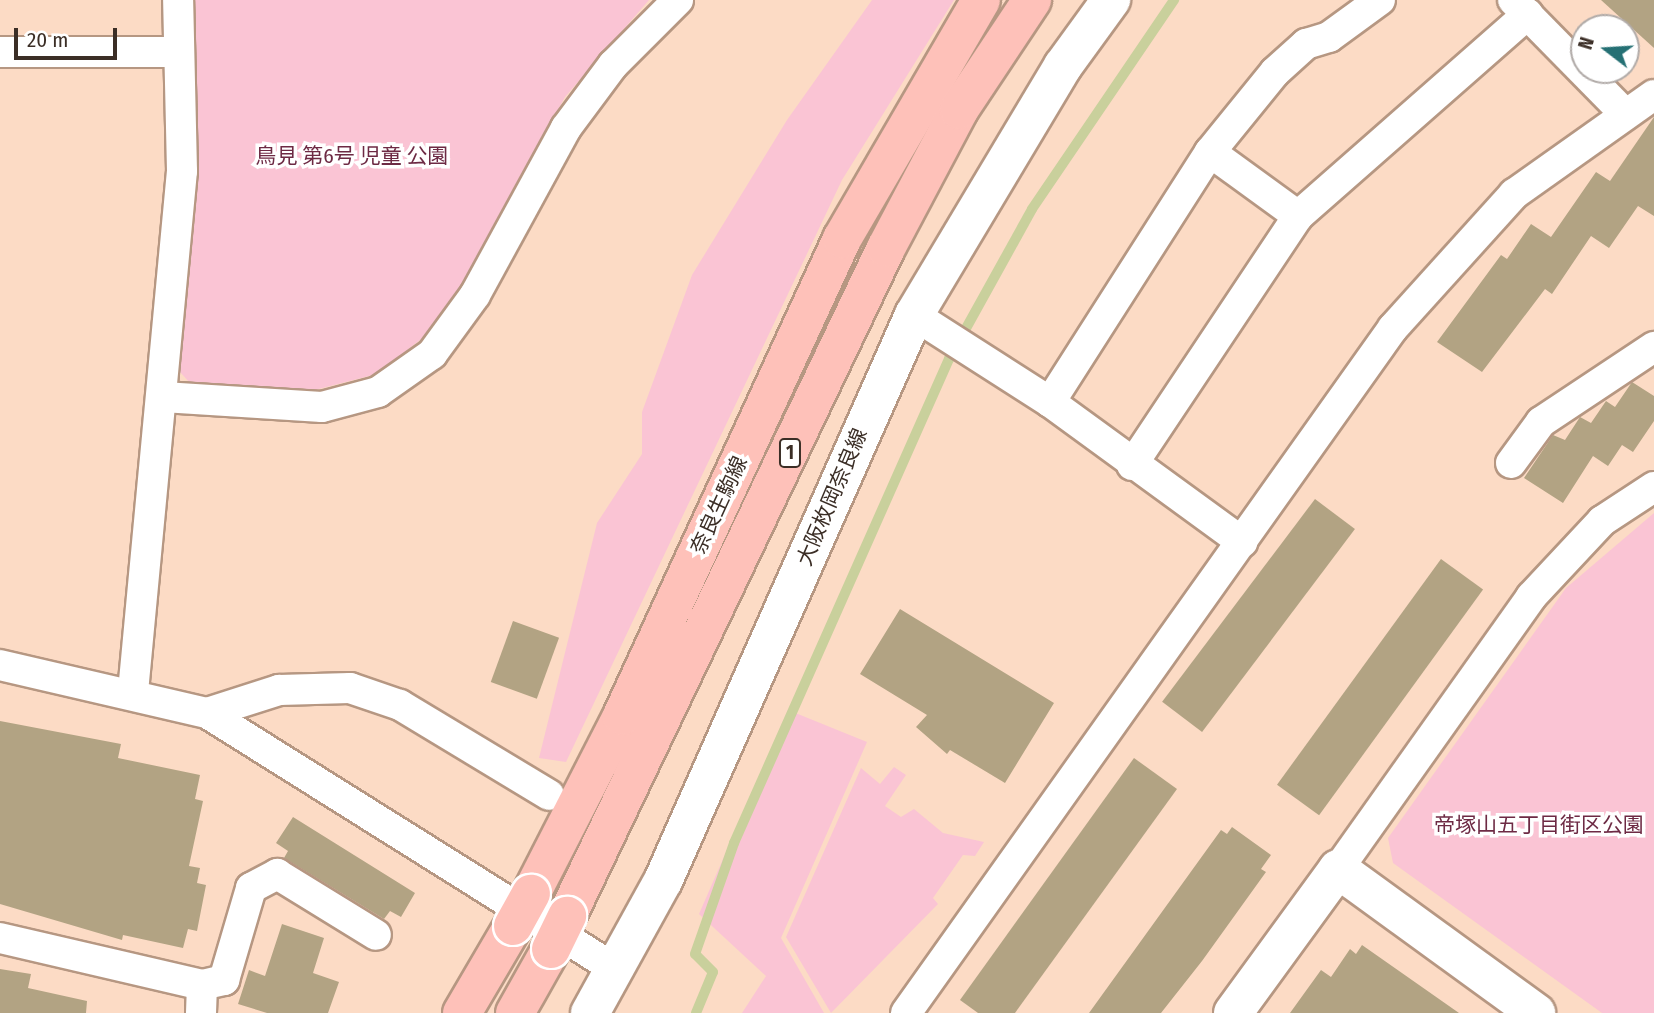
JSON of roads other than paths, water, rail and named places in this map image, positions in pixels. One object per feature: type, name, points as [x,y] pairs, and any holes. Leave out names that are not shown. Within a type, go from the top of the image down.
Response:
[{"type":"main road","name":"奈良生駒線","points":[[462,1013],[522,910],[622,716],[842,239],[981,0]]},
{"type":"main road","name":"奈良生駒線","points":[[515,1013],[559,932],[886,248],[959,110],[1032,0]]},
{"type":"main road","name":"大阪枚岡奈良線","points":[[590,1013],[616,970],[674,857],[914,315],[1048,90],[1111,0]]},
{"type":"main road","points":[[1233,1013],[1338,869],[1528,1011]]},
{"type":"street","points":[[133,692],[163,397],[182,172],[178,0]]},
{"type":"street","points":[[163,397],[322,407],[378,392],[432,354],[475,295],[566,128],[613,65],[678,0]]},
{"type":"street","points":[[1050,402],[1210,152],[1306,44],[1329,37],[1380,0]]},
{"type":"street","points":[[1132,465],[1298,216],[1520,7],[1625,114]]},
{"type":"street","points":[[0,52],[178,52]]},
{"type":"street","points":[[906,1013],[1393,328],[1514,194],[1654,95]]},
{"type":"street","points":[[1210,152],[1298,216]]},
{"type":"street","points":[[914,315],[1050,402],[1132,465],[1242,542]]},
{"type":"street","points":[[1511,463],[1541,422],[1654,347]]},
{"type":"street","points":[[1338,869],[1531,597],[1602,521],[1654,487]]},
{"type":"street","points":[[0,665],[133,692],[206,713],[616,970]]},
{"type":"street","points":[[206,713],[279,690],[350,688],[400,705],[549,795]]},
{"type":"street","points":[[0,938],[202,999],[224,980],[251,888],[277,874],[376,935]]},
{"type":"waterway","points":[[696,1013],[713,972],[695,954],[734,843],[949,359],[1032,209],[1174,0]]},
{"type":"park label","name":"鳥見 第6号 児童 公園","points":[[352,156]]},
{"type":"park label","name":"帝塚山五丁目街区公園","points":[[1539,825]]}]
